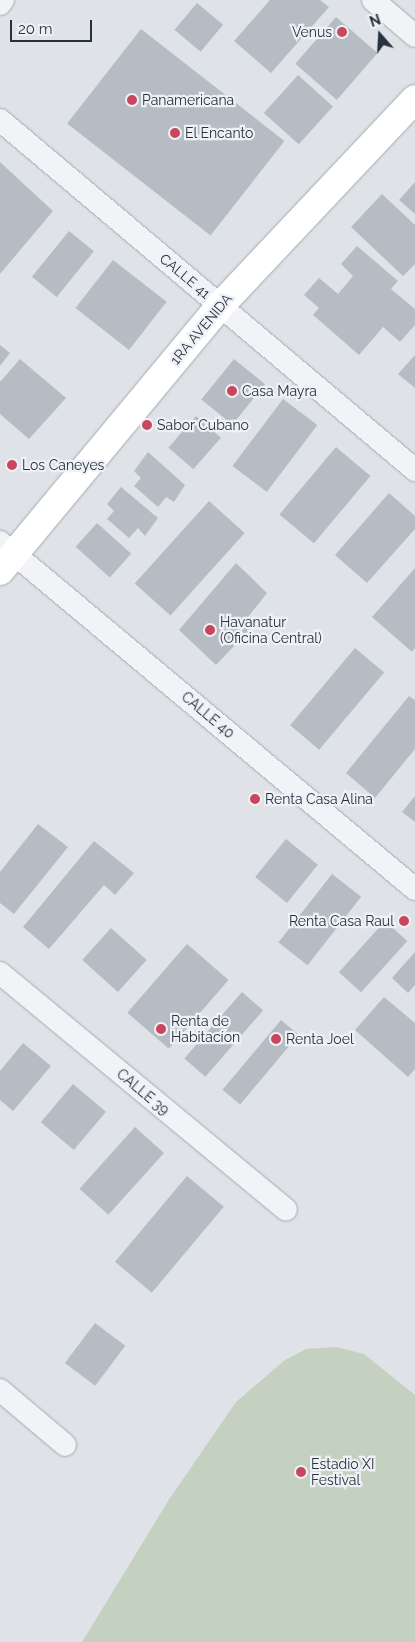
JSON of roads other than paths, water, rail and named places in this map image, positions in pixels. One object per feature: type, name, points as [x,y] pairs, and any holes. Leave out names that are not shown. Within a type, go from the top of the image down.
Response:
[{"type":"main road","name":"1RA AVENIDA","points":[[5,555],[220,306],[415,99]]},
{"type":"street","points":[[0,4],[3,0]]},
{"type":"street","points":[[373,0],[415,36]]},
{"type":"street","name":"CALLE 41","points":[[0,120],[415,470]]},
{"type":"street","name":"CALLE 40","points":[[5,555],[415,889]]},
{"type":"street","name":"CALLE 39","points":[[0,973],[286,1210]]},
{"type":"street","points":[[0,1390],[65,1445]]},
{"type":"place","name":"Venus","points":[[342,32]]},
{"type":"place","name":"Panamericana","points":[[132,100]]},
{"type":"place","name":"El Encanto","points":[[175,133]]},
{"type":"place","name":"Casa Mayra","points":[[232,391]]},
{"type":"place","name":"Sabor Cubano","points":[[147,425]]},
{"type":"place","name":"Los Caneyes","points":[[12,465]]},
{"type":"place","name":"Havanatur (Oficina Central)","points":[[210,630]]},
{"type":"place","name":"Renta Casa Alina","points":[[255,799]]},
{"type":"place","name":"Renta Casa Raul","points":[[404,921]]},
{"type":"place","name":"Renta de Habitacíon","points":[[161,1029]]},
{"type":"place","name":"Renta Joel","points":[[276,1039]]},
{"type":"place","name":"Estadio XI Festival","points":[[301,1472]]}]
